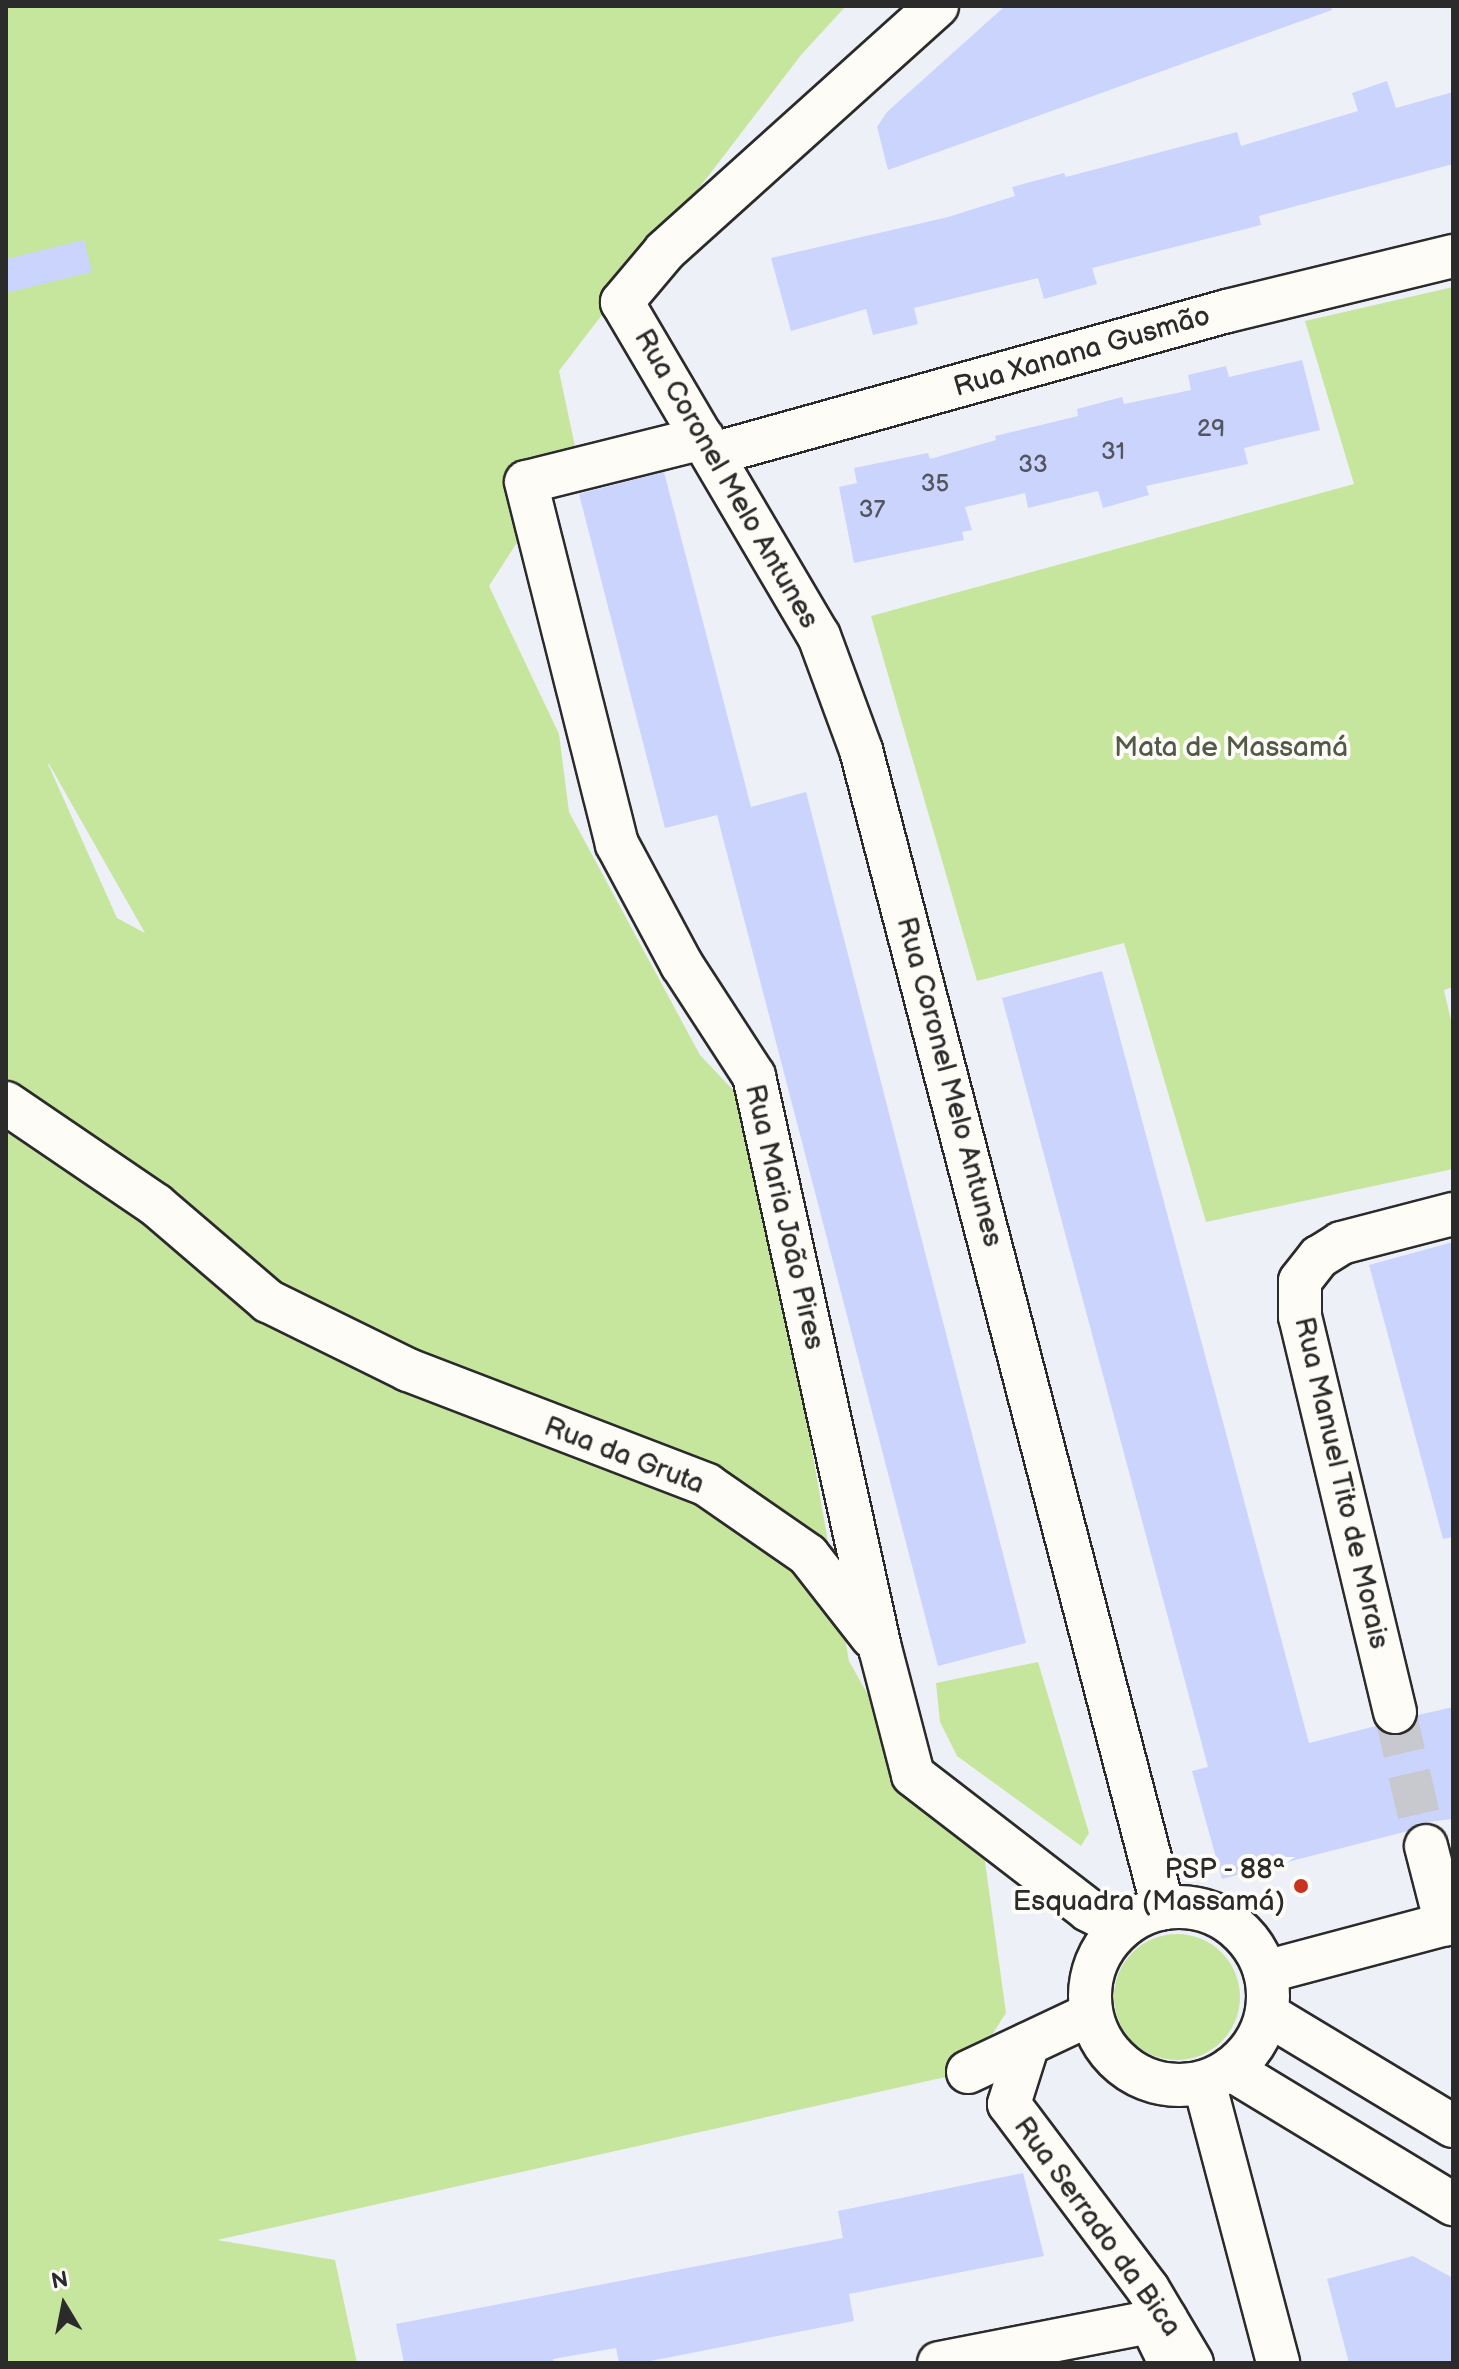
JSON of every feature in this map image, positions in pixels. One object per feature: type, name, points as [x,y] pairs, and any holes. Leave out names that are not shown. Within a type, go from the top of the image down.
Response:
[{"type":"street","name":"Rua Coronel Melo Antunes","points":[[937,6],[677,240],[622,302],[819,636],[861,750],[1163,1908]]},
{"type":"street","name":"Rua Xanana Gusmão","points":[[708,446],[1227,311],[1453,256]]},
{"type":"street","name":"Rua Maria João Pires","points":[[708,446],[526,482],[617,844],[682,965],[754,1076],[880,1648]]},
{"type":"street","name":"Rua da Gruta","points":[[6,1103],[156,1205],[268,1301],[408,1370],[707,1485],[808,1555],[880,1648],[913,1775],[1088,1910],[1122,1927]]},
{"type":"street","name":"Rua Manuel Tito de Morais","points":[[1395,1712],[1300,1317],[1300,1281],[1319,1257],[1341,1243],[1453,1214]]},
{"type":"street","points":[[1265,1972],[1449,1923],[1426,1846]]},
{"type":"street","points":[[1163,1908],[1215,1914],[1237,1928],[1255,1948],[1265,1972],[1267,2014],[1247,2054],[1217,2076],[1174,2086],[1146,2080],[1121,2064],[1102,2042],[1091,2014],[1094,1966],[1122,1927],[1163,1908]]},
{"type":"street","points":[[968,2072],[1091,2014]]},
{"type":"street","points":[[1267,2014],[1453,2126]]},
{"type":"street","name":"Rua Serrado da Bica","points":[[1028,2044],[1009,2104],[1153,2322],[1192,2363]]},
{"type":"street","points":[[1217,2076],[1453,2204]]},
{"type":"street","points":[[1217,2076],[1278,2363]]},
{"type":"street","points":[[939,2363],[1153,2322]]},
{"type":"lane","points":[[1153,2322],[1159,2363]]},
{"type":"green space","points":[[6,6],[846,6],[801,55],[559,371],[576,451],[489,586],[559,734],[569,812],[700,1055],[752,1110],[849,1661],[913,1775],[982,1840],[1006,2013],[968,2072],[217,2240],[335,2260],[357,2363],[6,2363]],"holes":[[[49,764],[145,933],[117,918]]]},
{"type":"green space","name":"Mata de Massamá","points":[[1453,287],[1453,987],[1444,990],[1453,1029],[1453,1169],[1206,1222],[1124,943],[977,981],[871,616],[1354,484],[1305,321]]},
{"type":"green space","points":[[1038,1662],[1089,1833],[1081,1846],[957,1756],[940,1722],[936,1683]]},
{"type":"green space","points":[[1177,1934],[1201,1939],[1221,1953],[1235,1973],[1240,1997],[1235,2021],[1221,2041],[1201,2055],[1177,2060],[1153,2055],[1133,2041],[1119,2021],[1114,1997],[1119,1973],[1133,1953],[1153,1939]]},
{"type":"building","points":[[1005,6],[1331,6],[1332,10],[888,170],[877,127],[887,112]]},
{"type":"building","points":[[1387,81],[1396,108],[1453,92],[1453,164],[1259,216],[1261,225],[1092,268],[1097,284],[1044,299],[1038,278],[914,308],[918,324],[873,335],[866,309],[791,331],[771,258],[948,217],[1015,196],[1012,187],[1064,173],[1066,177],[1237,132],[1241,146],[1358,111],[1352,93]]},
{"type":"building","points":[[84,240],[92,272],[6,293],[6,259]]},
{"type":"building","points":[[1302,360],[1320,430],[1244,448],[1248,464],[1146,486],[1149,495],[1103,508],[1098,491],[1028,508],[1025,493],[965,507],[972,530],[962,532],[964,540],[854,563],[839,487],[857,483],[854,468],[928,453],[930,459],[996,440],[995,436],[1078,416],[1077,409],[1122,397],[1124,404],[1191,390],[1188,375],[1226,366],[1229,377]]},
{"type":"building","points":[[664,472],[751,807],[806,792],[1026,1643],[938,1666],[717,815],[665,828],[579,494]]},
{"type":"building","points":[[1102,971],[1309,1743],[1376,1726],[1387,1735],[1401,1735],[1412,1729],[1418,1715],[1453,1707],[1453,1819],[1419,1823],[1408,1831],[1222,1879],[1192,1771],[1208,1767],[1002,998]]},
{"type":"building","points":[[1453,1242],[1453,1537],[1443,1539],[1369,1265]]},
{"type":"building","points":[[1023,2173],[1044,2256],[849,2294],[854,2321],[640,2363],[619,2363],[616,2348],[553,2359],[554,2363],[404,2363],[396,2324],[843,2238],[838,2211]]},
{"type":"building","points":[[1413,2256],[1453,2278],[1453,2363],[1349,2363],[1327,2279]]},
{"type":"tunnel","points":[[1395,1712],[1426,1846]]},
{"type":"place","name":"PSP - 88ª Esquadra (Massamá)","points":[[1301,1886]]}]
